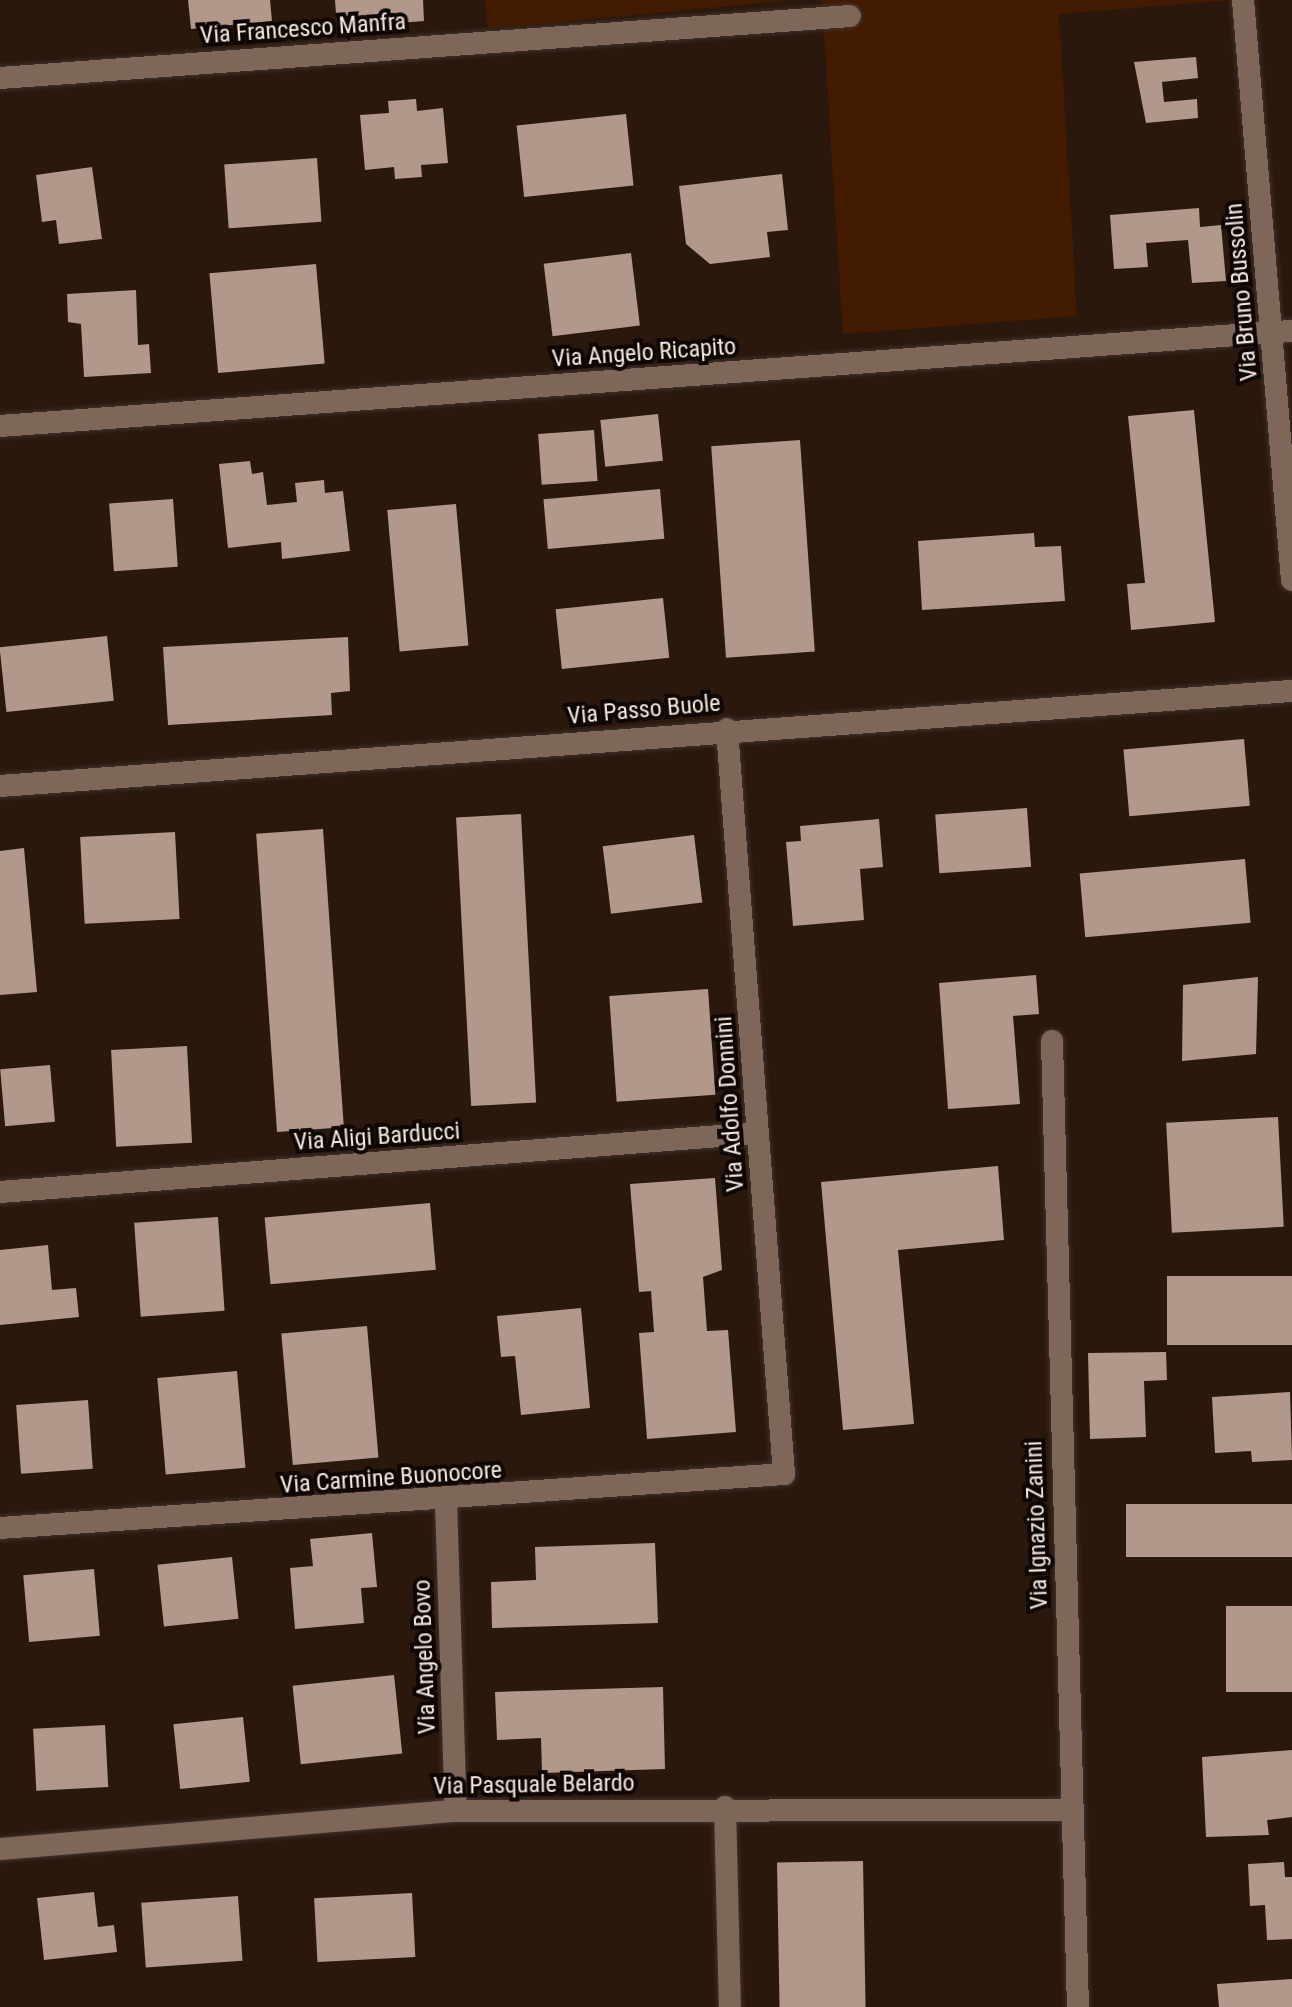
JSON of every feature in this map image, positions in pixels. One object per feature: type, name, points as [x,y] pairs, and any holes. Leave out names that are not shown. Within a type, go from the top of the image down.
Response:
[{"type":"street","name":"Via Bruno Bussolin","points":[[1243,0],[1282,332],[1292,580]]},
{"type":"street","name":"Via Francesco Manfra","points":[[0,78],[850,16]]},
{"type":"street","name":"Via Angelo Ricapito","points":[[0,426],[1282,332]]},
{"type":"street","name":"Via Passo Buole","points":[[0,786],[727,729],[1292,691]]},
{"type":"street","name":"Via Adolfo Donnini","points":[[727,729],[784,1474]]},
{"type":"street","name":"Via Ignazio Zanini","points":[[1052,1041],[1078,2007]]},
{"type":"street","name":"Via Aligi Barducci","points":[[0,1192],[758,1133]]},
{"type":"street","name":"Via Carmine Buonocore","points":[[0,1528],[446,1501],[784,1474]]},
{"type":"street","name":"Via Angelo Bovo","points":[[446,1501],[456,1811]]},
{"type":"street","name":"Via Pasquale Belardo","points":[[0,1849],[456,1811],[725,1807],[1071,1810]]},
{"type":"street","points":[[725,1807],[730,2007]]},
{"type":"shaded area","points":[[485,0],[795,0],[488,29]]},
{"type":"shaded area","points":[[822,0],[1233,0],[1059,14],[1077,316],[843,334]]},
{"type":"building","points":[[188,0],[270,0],[272,21],[191,29]]},
{"type":"building","points":[[335,0],[423,0],[424,21],[337,28]]},
{"type":"building","points":[[1196,57],[1198,78],[1162,82],[1164,102],[1197,99],[1198,118],[1146,123],[1134,62]]},
{"type":"building","points":[[416,99],[417,111],[443,108],[448,163],[421,165],[422,177],[395,179],[394,167],[365,170],[360,115],[389,113],[388,101]]},
{"type":"building","points":[[626,114],[634,186],[524,197],[517,125]]},
{"type":"building","points":[[317,158],[321,222],[229,228],[224,164]]},
{"type":"building","points":[[92,167],[102,239],[59,244],[56,220],[42,222],[36,175]]},
{"type":"building","points":[[782,174],[788,230],[767,232],[770,257],[710,264],[686,244],[679,186]]},
{"type":"building","points":[[1199,208],[1200,227],[1221,225],[1226,281],[1192,283],[1188,240],[1146,243],[1148,267],[1114,269],[1110,215]]},
{"type":"building","points":[[631,253],[640,325],[553,336],[544,264]]},
{"type":"building","points":[[316,264],[325,364],[218,373],[209,273]]},
{"type":"building","points":[[136,290],[138,345],[149,344],[151,373],[84,377],[81,324],[68,322],[67,294]]},
{"type":"building","points":[[1194,410],[1215,622],[1131,630],[1127,584],[1145,583],[1128,416]]},
{"type":"building","points":[[658,414],[663,461],[605,467],[600,420]]},
{"type":"building","points":[[594,430],[598,481],[542,485],[538,434]]},
{"type":"building","points":[[800,440],[815,651],[726,658],[711,446]]},
{"type":"building","points":[[250,461],[252,474],[263,472],[267,505],[297,502],[295,483],[324,480],[325,493],[343,491],[350,551],[282,559],[281,542],[228,548],[219,464]]},
{"type":"building","points":[[660,489],[664,539],[548,549],[543,499]]},
{"type":"building","points":[[173,499],[178,567],[114,571],[109,503]]},
{"type":"building","points":[[456,504],[468,645],[400,651],[387,510]]},
{"type":"building","points":[[1034,533],[1035,547],[1061,546],[1065,601],[922,610],[918,541]]},
{"type":"building","points":[[663,598],[669,658],[562,669],[556,609]]},
{"type":"building","points":[[107,636],[114,701],[6,712],[0,647]]},
{"type":"building","points":[[348,637],[350,691],[331,693],[332,715],[168,725],[163,647]]},
{"type":"building","points":[[1244,739],[1250,806],[1129,816],[1123,750]]},
{"type":"building","points":[[1027,808],[1031,867],[939,873],[935,814]]},
{"type":"building","points":[[521,814],[536,1103],[471,1106],[456,817]]},
{"type":"building","points":[[879,819],[883,867],[860,869],[864,920],[793,926],[786,842],[801,841],[800,826]]},
{"type":"building","points":[[323,829],[344,1127],[277,1132],[256,834]]},
{"type":"building","points":[[175,832],[180,919],[85,924],[80,837]]},
{"type":"building","points":[[694,835],[702,902],[611,914],[603,846]]},
{"type":"building","points":[[24,848],[37,992],[0,995],[0,851]]},
{"type":"building","points":[[1245,859],[1251,923],[1085,937],[1080,873]]},
{"type":"building","points":[[1036,975],[1039,1014],[1013,1016],[1020,1104],[948,1109],[939,983]]},
{"type":"building","points":[[1258,977],[1256,1054],[1182,1061],[1183,985]]},
{"type":"building","points":[[708,989],[715,1095],[617,1102],[609,996]]},
{"type":"building","points":[[187,1046],[192,1143],[116,1147],[111,1050]]},
{"type":"building","points":[[50,1065],[55,1122],[5,1126],[0,1069]]},
{"type":"building","points":[[1278,1117],[1284,1227],[1172,1233],[1166,1123]]},
{"type":"building","points":[[998,1166],[1004,1240],[898,1250],[914,1424],[843,1430],[821,1182]]},
{"type":"building","points":[[715,1178],[722,1270],[703,1277],[707,1331],[728,1330],[736,1432],[647,1439],[639,1333],[654,1332],[651,1291],[639,1292],[630,1184]]},
{"type":"building","points":[[430,1203],[436,1270],[270,1284],[265,1217]]},
{"type":"building","points":[[218,1217],[225,1311],[141,1317],[134,1223]]},
{"type":"building","points":[[48,1245],[52,1290],[76,1288],[79,1317],[0,1325],[0,1250]]},
{"type":"building","points":[[1167,1276],[1292,1276],[1292,1345],[1167,1345]]},
{"type":"building","points":[[581,1308],[590,1408],[521,1415],[515,1356],[501,1357],[497,1316]]},
{"type":"building","points":[[367,1326],[379,1457],[293,1465],[281,1333]]},
{"type":"building","points":[[1166,1352],[1167,1380],[1144,1381],[1146,1437],[1090,1439],[1088,1353]]},
{"type":"building","points":[[237,1371],[245,1468],[166,1475],[157,1378]]},
{"type":"building","points":[[1290,1392],[1292,1460],[1252,1462],[1251,1451],[1215,1453],[1212,1397]]},
{"type":"building","points":[[88,1400],[93,1469],[21,1474],[16,1405]]},
{"type":"building","points":[[1126,1504],[1292,1504],[1292,1557],[1126,1557]]},
{"type":"building","points":[[372,1533],[377,1587],[361,1588],[364,1623],[295,1629],[290,1568],[313,1566],[310,1539]]},
{"type":"building","points":[[655,1543],[658,1623],[492,1628],[491,1582],[536,1580],[535,1547]]},
{"type":"building","points":[[232,1557],[238,1619],[164,1626],[157,1565]]},
{"type":"building","points":[[94,1569],[100,1636],[29,1642],[23,1575]]},
{"type":"building","points":[[1226,1606],[1292,1606],[1292,1692],[1226,1692]]},
{"type":"building","points":[[394,1675],[402,1754],[301,1764],[293,1686]]},
{"type":"building","points":[[663,1687],[665,1769],[542,1773],[541,1738],[497,1740],[495,1692]]},
{"type":"building","points":[[243,1717],[250,1782],[180,1789],[173,1724]]},
{"type":"building","points":[[105,1725],[108,1787],[36,1791],[33,1729]]},
{"type":"building","points":[[1292,1750],[1292,1817],[1267,1820],[1269,1835],[1206,1837],[1202,1757]]},
{"type":"building","points":[[863,1861],[866,2007],[780,2007],[777,1863]]},
{"type":"building","points":[[1284,1862],[1285,1877],[1292,1877],[1292,1939],[1267,1940],[1265,1905],[1250,1906],[1248,1864]]},
{"type":"building","points":[[94,1892],[98,1927],[114,1925],[117,1952],[44,1960],[37,1898]]},
{"type":"building","points":[[412,1893],[415,1957],[317,1962],[314,1898]]},
{"type":"building","points":[[238,1896],[243,1961],[146,1968],[141,1903]]},
{"type":"building","points":[[1292,1979],[1292,2007],[1219,2007],[1217,1984]]}]
